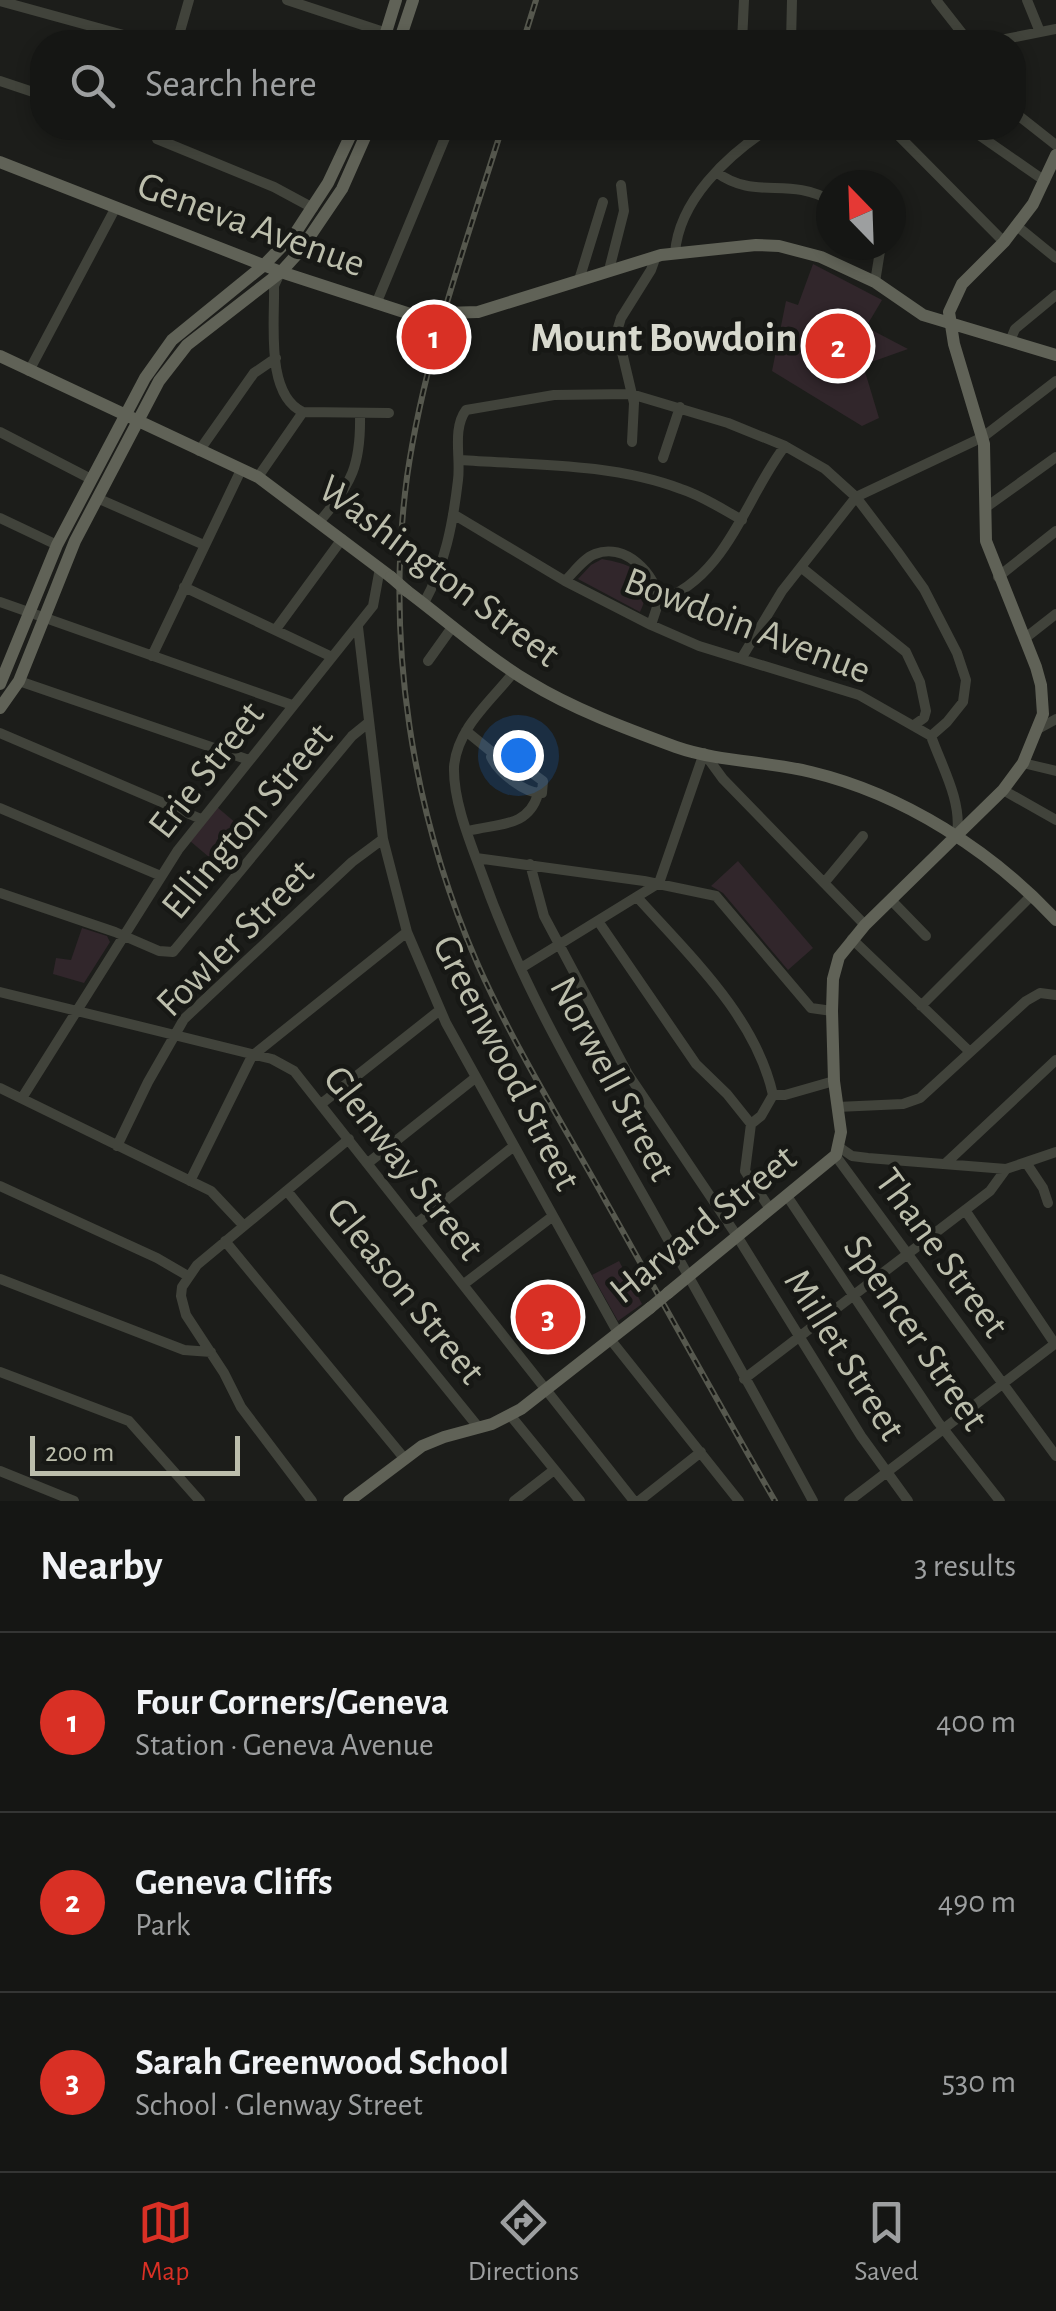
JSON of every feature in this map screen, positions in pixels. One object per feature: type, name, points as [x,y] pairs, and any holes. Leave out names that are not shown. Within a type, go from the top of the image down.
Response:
[{"type":"main road","points":[[387,30],[396,0]]},
{"type":"main road","points":[[406,30],[413,0]]},
{"type":"main road","points":[[0,684],[57,545],[172,340],[264,265],[296,232],[313,208],[348,140]]},
{"type":"main road","points":[[0,708],[19,681],[130,418],[187,345],[281,272],[300,252],[342,189],[364,140]]},
{"type":"main road","points":[[949,324],[950,303],[962,284],[1016,226],[1056,155]]},
{"type":"main road","name":"Geneva Avenue","points":[[0,162],[281,272],[410,314],[465,314],[656,256],[779,246],[821,256],[875,282],[922,315],[1056,355]]},
{"type":"main road","name":"Harvard Street","points":[[349,1501],[404,1458],[444,1437],[510,1415],[650,1308],[837,1151],[841,1132],[834,1081],[832,1011],[839,957],[865,926],[1003,790],[1024,763],[1043,714],[1042,685],[986,542],[983,436],[949,324]]},
{"type":"main road","name":"Washington Street","points":[[0,356],[258,477],[514,672],[563,700],[666,743],[704,754],[836,778],[956,835],[1053,912]]},
{"type":"street","points":[[180,30],[189,0]]},
{"type":"street","points":[[287,0],[364,30]]},
{"type":"street","points":[[743,30],[744,0]]},
{"type":"street","points":[[791,30],[792,0]]},
{"type":"street","points":[[936,0],[960,30]]},
{"type":"street","points":[[1027,0],[1040,32]]},
{"type":"street","points":[[0,1],[105,30]]},
{"type":"street","points":[[1026,35],[1056,29]]},
{"type":"street","points":[[0,81],[30,91]]},
{"type":"street","points":[[1026,122],[1056,146]]},
{"type":"street","points":[[158,140],[274,187],[313,208]]},
{"type":"street","points":[[376,304],[445,140]]},
{"type":"street","points":[[675,253],[685,218],[716,172],[754,140]]},
{"type":"street","points":[[904,140],[1004,242]]},
{"type":"street","points":[[986,140],[1045,180]]},
{"type":"street","points":[[716,172],[745,186],[804,188],[816,194]]},
{"type":"street","points":[[608,270],[624,210],[621,184]]},
{"type":"street","points":[[579,280],[603,202]]},
{"type":"street","points":[[30,371],[116,207]]},
{"type":"street","points":[[1016,226],[1056,258]]},
{"type":"street","points":[[632,442],[634,403],[618,325],[656,256]]},
{"type":"street","points":[[875,282],[878,260]]},
{"type":"street","points":[[281,272],[274,286],[276,358],[281,390],[288,402],[303,412],[389,414]]},
{"type":"street","points":[[1010,341],[1014,329],[1056,295]]},
{"type":"street","points":[[200,451],[254,372],[276,358]]},
{"type":"street","points":[[740,659],[782,591],[856,496],[983,436],[1056,381]]},
{"type":"street","points":[[424,603],[443,560],[460,460],[459,422],[466,411],[554,395],[632,394],[680,407],[786,446],[825,469],[856,496],[924,589],[964,670],[963,702],[931,736],[955,800],[959,820],[956,835]]},
{"type":"street","points":[[662,458],[680,407]]},
{"type":"street","points":[[258,477],[303,412]]},
{"type":"street","points":[[320,521],[354,474],[359,460],[360,415]]},
{"type":"street","points":[[0,432],[91,479]]},
{"type":"street","points":[[658,601],[672,596],[696,577],[729,542],[786,446]]},
{"type":"street","points":[[984,508],[1056,457]]},
{"type":"street","points":[[460,460],[551,466],[640,478],[698,495],[742,520]]},
{"type":"street","points":[[152,656],[241,470]]},
{"type":"street","points":[[97,498],[204,545]]},
{"type":"street","name":"Bowdoin Avenue","points":[[453,514],[565,581],[651,626],[740,659],[859,695],[931,736]]},
{"type":"street","points":[[0,518],[57,545]]},
{"type":"street","points":[[998,577],[1056,531]]},
{"type":"street","points":[[276,630],[342,539]]},
{"type":"street","points":[[565,581],[590,556],[609,552],[622,555],[649,572],[656,584],[658,601],[651,626]]},
{"type":"street","points":[[802,568],[906,652],[916,670],[926,712],[914,725]]},
{"type":"street","name":"Erie Street","points":[[22,1098],[161,876],[201,819],[358,627],[373,606],[386,572]]},
{"type":"street","points":[[184,587],[332,656]]},
{"type":"street","points":[[0,602],[292,705]]},
{"type":"street","points":[[1024,638],[1056,614]]},
{"type":"street","points":[[428,661],[453,626]]},
{"type":"street","name":"Greenwood Street","points":[[358,627],[383,839],[408,932],[440,1010],[614,1336],[739,1501]]},
{"type":"street","name":"Norwell Street","points":[[514,672],[466,732],[457,752],[455,781],[476,858],[521,968],[588,1102],[814,1501]]},
{"type":"street","points":[[19,681],[249,760]]},
{"type":"street","points":[[1038,728],[1056,718]]},
{"type":"street","name":"Ellington Street","points":[[0,893],[168,953],[179,948],[352,736],[368,723]]},
{"type":"street","points":[[466,732],[493,753],[502,751],[543,781],[545,789],[517,823],[468,831]]},
{"type":"street","points":[[0,733],[201,819]]},
{"type":"street","points":[[521,968],[658,883],[704,754]]},
{"type":"street","points":[[704,754],[723,779],[865,926]]},
{"type":"street","points":[[1024,763],[1056,771]]},
{"type":"street","points":[[1003,790],[1056,820]]},
{"type":"street","points":[[0,808],[161,876]]},
{"type":"street","points":[[824,883],[863,836]]},
{"type":"street","name":"Fowler Street","points":[[118,1146],[184,1019],[352,862],[383,839]]},
{"type":"street","points":[[476,858],[658,883],[716,896],[811,1008],[832,1011]]},
{"type":"street","name":"Millet Street","points":[[530,864],[536,892],[559,945],[628,1074],[908,1501]]},
{"type":"street","points":[[921,1006],[1032,895]]},
{"type":"street","points":[[638,897],[732,1008],[759,1054],[773,1095],[761,1116],[751,1124],[744,1171],[770,1209]]},
{"type":"street","points":[[892,901],[926,936]]},
{"type":"street","points":[[598,921],[696,1064],[751,1124]]},
{"type":"street","points":[[190,1181],[252,1056],[408,932]]},
{"type":"street","points":[[852,940],[970,1052]]},
{"type":"street","name":"Glenway Street","points":[[0,992],[272,1059],[294,1071],[636,1501]]},
{"type":"street","points":[[838,1107],[913,1102],[1026,1001],[1040,993],[1056,995]]},
{"type":"street","points":[[321,1104],[440,1010]]},
{"type":"street","points":[[946,1163],[1056,1060]]},
{"type":"street","points":[[368,1163],[476,1078]]},
{"type":"street","points":[[773,1095],[834,1081]]},
{"type":"street","points":[[0,1088],[216,1194],[244,1226]]},
{"type":"street","points":[[312,1501],[244,1412],[183,1307],[182,1287],[224,1241],[349,1139]]},
{"type":"street","points":[[416,1224],[514,1146]]},
{"type":"street","points":[[837,1151],[868,1158],[1006,1170],[1056,1152]]},
{"type":"street","name":"Thane Street","points":[[837,1151],[906,1254],[1056,1456]]},
{"type":"street","points":[[1026,1164],[1043,1188],[1048,1203]]},
{"type":"street","points":[[744,1379],[990,1192],[1006,1170]]},
{"type":"street","points":[[0,1186],[188,1276]]},
{"type":"street","name":"Gleason Street","points":[[287,1191],[480,1428]]},
{"type":"street","name":"Spencer Street","points":[[787,1196],[944,1429],[1000,1501]]},
{"type":"street","points":[[849,1501],[1056,1344],[964,1210]]},
{"type":"street","points":[[464,1284],[553,1216]]},
{"type":"street","points":[[224,1241],[404,1458]]},
{"type":"street","points":[[0,1279],[184,1350],[211,1352]]},
{"type":"street","points":[[0,1372],[129,1420],[200,1501]]},
{"type":"street","points":[[510,1415],[580,1501]]},
{"type":"street","points":[[636,1501],[701,1452]]},
{"type":"street","points":[[514,1501],[554,1470]]},
{"type":"street","points":[[0,1472],[74,1501]]},
{"type":"shaded area","points":[[813,264],[882,300],[866,327],[908,349],[863,365],[879,418],[862,426],[772,371],[786,301],[798,305]]},
{"type":"shaded area","points":[[602,559],[641,574],[646,589],[640,612],[578,579]]},
{"type":"shaded area","points":[[217,807],[237,824],[209,857],[190,841]]},
{"type":"shaded area","points":[[738,861],[813,948],[788,970],[723,893],[711,886]]},
{"type":"shaded area","points":[[82,928],[107,936],[110,942],[84,983],[53,974],[56,958],[71,960]]},
{"type":"shaded area","points":[[619,1261],[642,1304],[618,1321],[592,1275]]},
{"type":"railway","points":[[527,30],[536,0]]},
{"type":"railway","points":[[498,140],[435,345],[407,477],[401,539],[402,664],[421,788],[455,907],[492,995],[775,1501]]},
{"type":"place","name":"Four Corners/Geneva","points":[[434,337]]},
{"type":"place","name":"Geneva Cliffs","points":[[838,346]]},
{"type":"place","name":"Sarah Greenwood School","points":[[548,1317]]},
{"type":"district","name":"Mount Bowdoin","points":[[664,336]]}]
